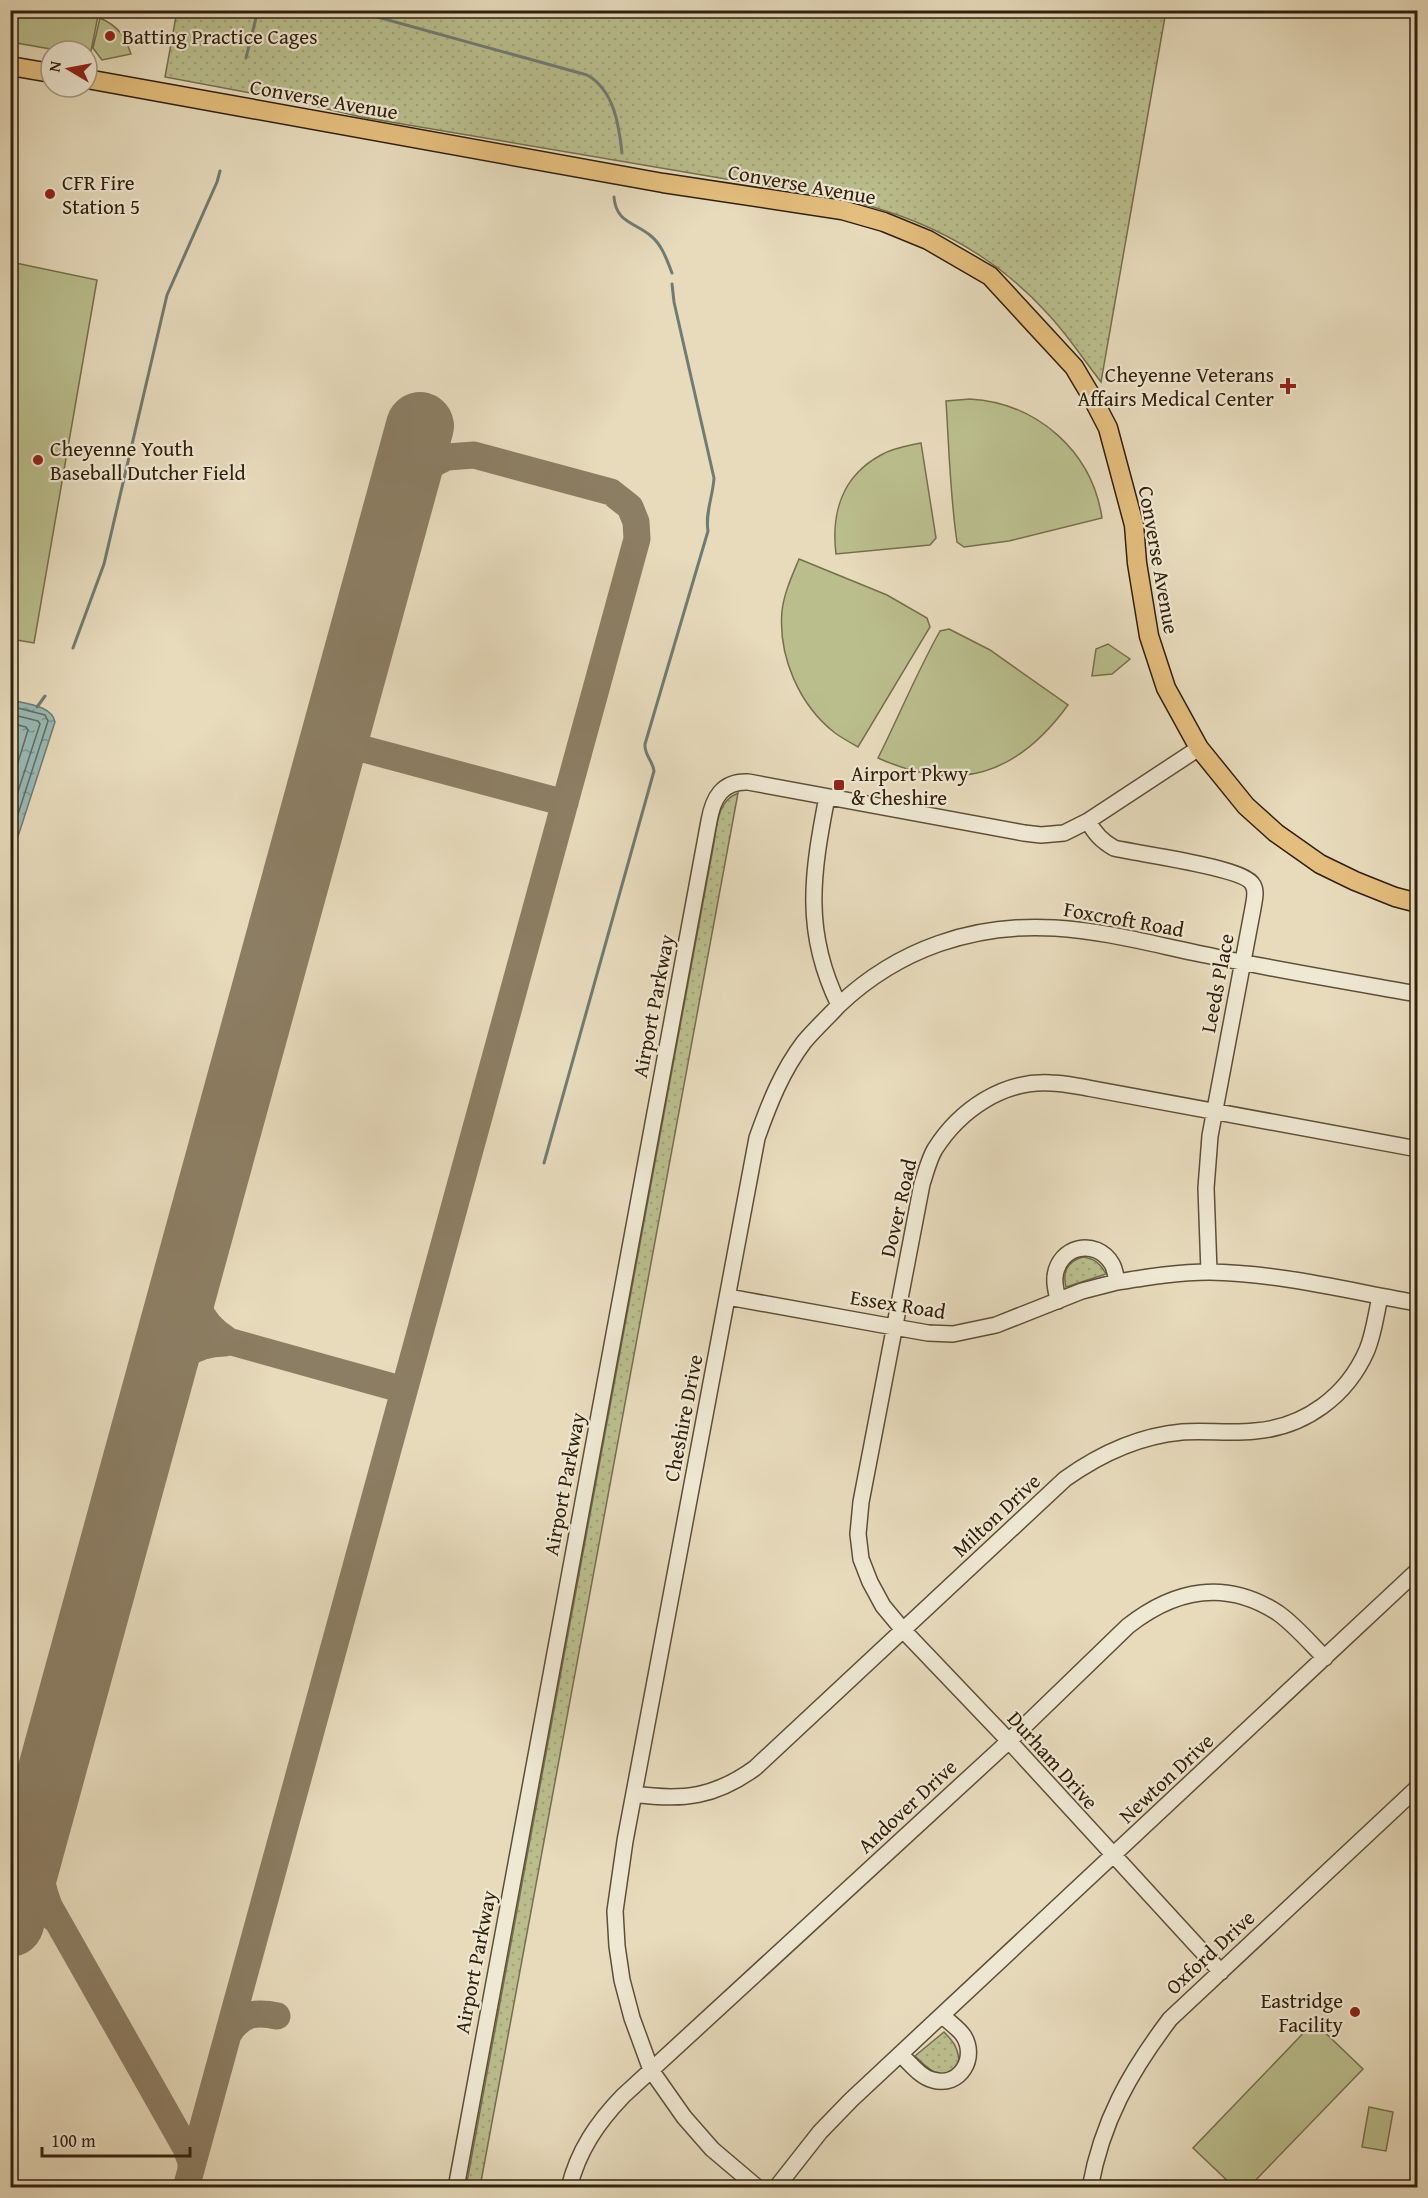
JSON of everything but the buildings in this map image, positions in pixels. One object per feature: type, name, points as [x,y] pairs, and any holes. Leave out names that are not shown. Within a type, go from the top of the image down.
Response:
[{"type":"main road","points":[[10,66],[39,71]]},
{"type":"main road","name":"Converse Avenue","points":[[99,81],[663,183],[842,210],[884,222],[928,240],[990,276],[1074,367],[1108,428],[1134,525],[1137,563],[1149,636],[1166,688],[1199,748],[1246,806],[1276,833],[1320,864],[1395,897],[1418,903]]},
{"type":"street","points":[[839,1005],[826,977],[816,935],[813,890],[817,846],[826,797],[1032,834],[1064,833],[1088,821],[1199,748]]},
{"type":"street","name":"Airport Parkway","points":[[456,2187],[706,833],[714,801],[721,790],[735,783],[748,782],[826,797]]},
{"type":"street","name":"Leeds Place","points":[[1088,821],[1094,832],[1114,848],[1225,869],[1246,877],[1253,884],[1255,896],[1214,1112],[1206,1188],[1209,1272]]},
{"type":"street","name":"Foxcroft Road","points":[[839,1005],[859,987],[913,952],[967,934],[996,929],[1037,927],[1084,931],[1242,963],[1418,994]]},
{"type":"street","name":"Cheshire Drive","points":[[758,2187],[712,2149],[684,2117],[651,2070],[632,2018],[622,1980],[615,1911],[634,1794],[750,1169],[769,1104],[785,1071],[804,1042],[839,1005]]},
{"type":"street","name":"Dover Road","points":[[903,1630],[883,1606],[861,1559],[858,1534],[861,1502],[921,1184],[934,1151],[954,1123],[976,1104],[1000,1092],[1024,1084],[1050,1082],[1418,1149]]},
{"type":"street","points":[[1058,1301],[1055,1279],[1058,1264],[1065,1254],[1075,1248],[1091,1249],[1104,1254],[1113,1265],[1117,1282]]},
{"type":"street","name":"Essex Road","points":[[728,1297],[894,1328],[936,1333],[972,1331],[996,1325],[1058,1301],[1117,1282],[1179,1273],[1209,1272],[1268,1276],[1418,1303]]},
{"type":"street","name":"Milton Drive","points":[[634,1794],[661,1798],[686,1797],[710,1792],[735,1782],[755,1768],[1065,1479],[1089,1462],[1132,1443],[1155,1437],[1181,1432],[1256,1431],[1293,1423],[1311,1414],[1343,1388],[1358,1367],[1368,1348],[1380,1297]]},
{"type":"street","name":"Newton Drive","points":[[776,2187],[820,2132],[900,2054],[1418,1570]]},
{"type":"street","name":"Andover Drive","points":[[569,2187],[583,2147],[603,2118],[651,2070],[1009,1741],[1145,1612],[1181,1596],[1201,1592],[1221,1592],[1259,1602],[1280,1615],[1325,1658]]},
{"type":"street","name":"Durham Drive","points":[[903,1630],[1009,1741],[1221,1972]]},
{"type":"street","name":"Oxford Drive","points":[[1090,2187],[1104,2132],[1122,2091],[1141,2058],[1170,2019],[1418,1787]]},
{"type":"street","points":[[900,2054],[921,2073],[933,2080],[945,2082],[958,2077],[966,2067],[969,2052],[964,2036],[943,2016]]},
{"type":"green space","points":[[10,11],[99,11],[93,39],[39,39],[39,47],[11,42]]},
{"type":"green space","points":[[177,11],[1166,11],[1101,382],[1047,313],[1002,271],[951,239],[896,214],[837,198],[361,117],[294,101],[165,77]]},
{"type":"green space","name":"Batting Practice Cages","points":[[100,18],[112,24],[120,32],[131,54],[102,60],[99,56],[99,39],[95,39]]},
{"type":"green space","name":"Cheyenne Youth Baseball Dutcher Field","points":[[11,262],[97,280],[34,643],[11,639]]},
{"type":"green space","points":[[970,399],[1017,410],[1039,421],[1057,435],[1074,452],[1087,472],[1102,518],[1009,541],[964,547],[957,542],[951,489],[946,401]]},
{"type":"green space","points":[[921,443],[936,538],[930,545],[836,554],[835,524],[842,497],[848,485],[868,464],[886,453]]},
{"type":"green space","points":[[799,559],[887,595],[927,618],[930,627],[858,747],[822,722],[801,694],[788,662],[782,628],[782,611],[786,591]]},
{"type":"green space","points":[[949,629],[990,650],[1068,705],[1028,748],[1007,762],[984,771],[960,776],[934,775],[907,769],[878,758],[940,631]]},
{"type":"green space","points":[[1108,644],[1130,659],[1112,674],[1092,676],[1096,649]]},
{"type":"green space","points":[[738,793],[480,2187],[466,2187],[717,824],[725,802]]},
{"type":"green space","points":[[1083,1257],[1097,1262],[1106,1274],[1066,1287],[1067,1268],[1073,1261]]},
{"type":"green space","points":[[1314,2022],[1363,2069],[1249,2187],[1234,2187],[1193,2148]]},
{"type":"green space","points":[[944,2032],[955,2046],[959,2064],[952,2070],[941,2074],[931,2070],[915,2056]]},
{"type":"green space","points":[[1369,2107],[1393,2112],[1386,2151],[1362,2147]]},
{"type":"water","points":[[11,700],[30,704],[49,712],[55,722],[11,858]]},
{"type":"waterway","points":[[246,58],[258,10]]},
{"type":"waterway","points":[[352,10],[587,75],[596,82],[609,99],[617,120],[622,153]]},
{"type":"waterway","points":[[73,648],[104,564],[167,295],[220,171]]},
{"type":"waterway","points":[[614,197],[618,212],[622,217],[645,231],[658,244],[672,273]]},
{"type":"waterway","points":[[544,1163],[654,771],[645,744],[708,531],[714,478],[674,302],[672,284]]},
{"type":"waterway","points":[[37,707],[45,696]]},
{"type":"taxiway","points":[[186,2188],[637,539],[636,522],[630,507],[611,492],[474,455],[447,457],[427,467],[411,482],[396,516]]},
{"type":"taxiway","points":[[325,774],[336,755],[344,749],[356,747],[565,803]]},
{"type":"taxiway","points":[[191,1262],[194,1296],[202,1315],[208,1324],[226,1339]]},
{"type":"taxiway","points":[[174,1326],[404,1390]]},
{"type":"taxiway","points":[[156,1392],[168,1372],[191,1351],[225,1343]]},
{"type":"taxiway","points":[[41,1810],[39,1858],[42,1882],[49,1906],[186,2148],[191,2170]]},
{"type":"taxiway","points":[[10,1931],[17,1922],[31,1914],[47,1912],[55,1919]]},
{"type":"taxiway","points":[[229,2033],[239,2022],[250,2015],[277,2016]]},
{"type":"runway","points":[[10,1923],[420,426]]},
{"type":"place","name":"Batting Practice Cages","points":[[110,36]]},
{"type":"place","name":"CFR Fire Station 5","points":[[50,194]]},
{"type":"place","name":"Cheyenne Veterans Affairs Medical Center","points":[[1288,386]]},
{"type":"place","name":"Cheyenne Youth Baseball Dutcher Field","points":[[38,460]]},
{"type":"place","name":"Airport Pkwy & Cheshire","points":[[839,785]]},
{"type":"place","name":"Eastridge Facility","points":[[1355,2012]]}]
